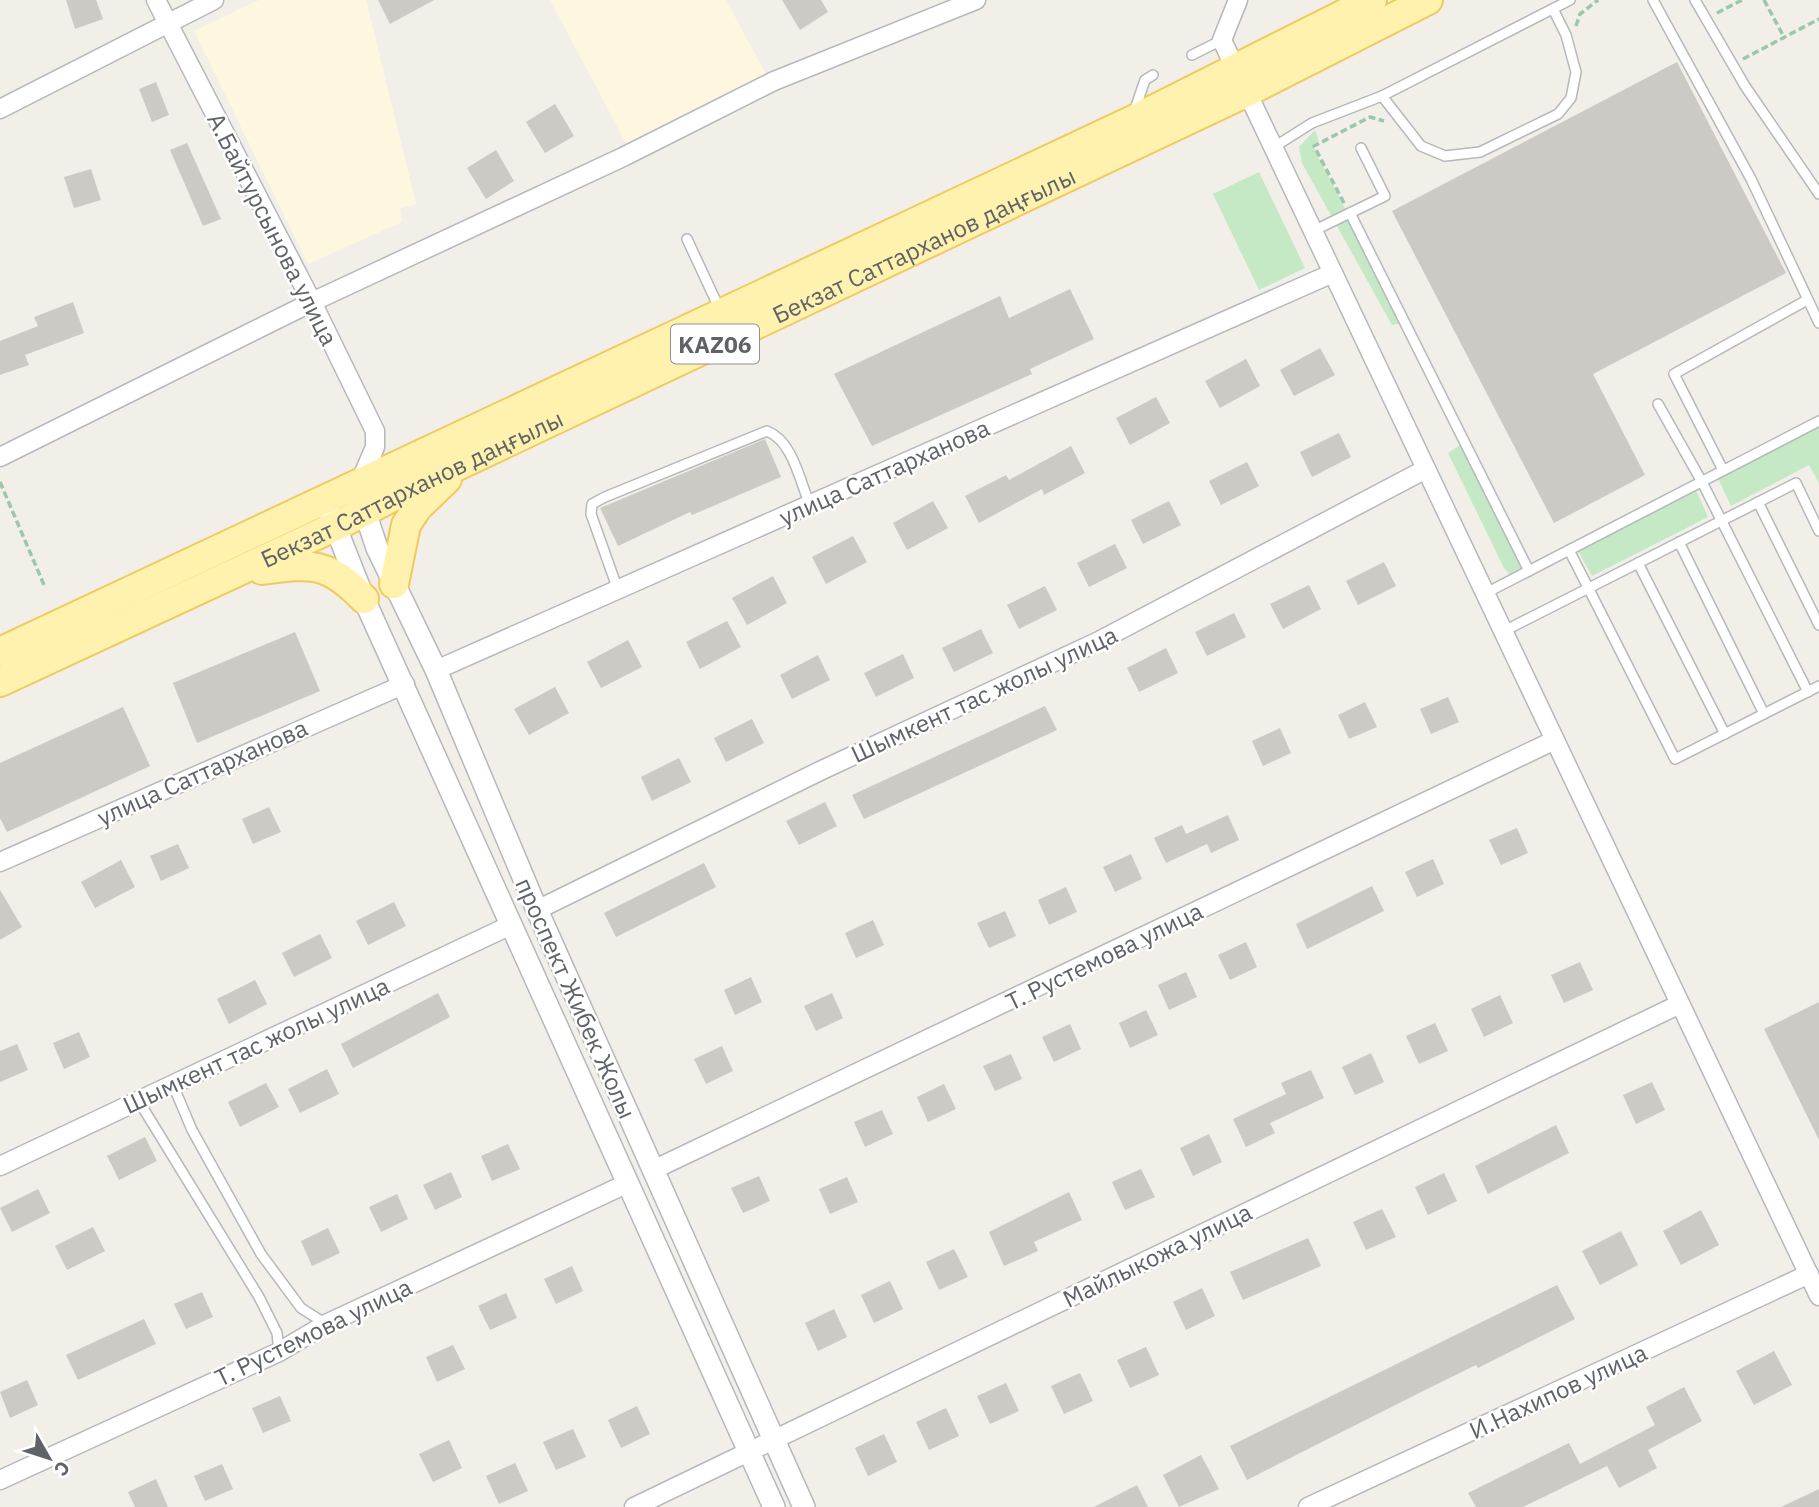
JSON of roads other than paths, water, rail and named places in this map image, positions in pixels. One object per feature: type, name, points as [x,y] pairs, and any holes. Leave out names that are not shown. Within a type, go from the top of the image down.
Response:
[{"type":"main road","name":"Бекзат Саттарханов даңғылы","points":[[0,652],[191,578],[229,575],[335,526],[364,486],[721,313],[1130,121],[1241,81],[1371,0]]},
{"type":"main road","name":"Бекзат Саттарханов даңғылы","points":[[0,682],[191,578],[325,498],[463,463],[1241,81],[1427,0]]},
{"type":"main road","points":[[394,584],[406,525],[417,508],[463,463]]},
{"type":"main road","points":[[229,575],[295,564],[315,566],[343,578],[364,599]]},
{"type":"street","name":"А.Байтурсынова улица","points":[[156,0],[312,302],[375,431],[375,447],[364,486]]},
{"type":"street","points":[[0,109],[214,0]]},
{"type":"street","points":[[0,457],[312,302],[623,157],[774,81],[976,0]]},
{"type":"street","points":[[1238,0],[1222,40],[1819,1296]]},
{"type":"street","name":"улица Саттарханова","points":[[436,670],[1332,273]]},
{"type":"street","name":"Шымкент тас жолы улица","points":[[537,910],[822,770],[1097,642],[1426,469]]},
{"type":"street","name":"проспект Жибек Жолы","points":[[364,486],[394,584],[436,670],[537,910],[804,1507]]},
{"type":"street","name":"проспект Жибек Жолы","points":[[325,498],[364,599],[405,684],[626,1184],[774,1507]]},
{"type":"street","name":"улица Саттарханова","points":[[0,862],[405,684]]},
{"type":"street","name":"Т. Рустемова улица","points":[[653,1170],[1555,740]]},
{"type":"street","name":"Шымкент тас жолы улица","points":[[0,1166],[511,925]]},
{"type":"street","name":"Майлыкожа улица","points":[[634,1507],[1680,1004]]},
{"type":"street","name":"Т. Рустемова улица","points":[[0,1480],[279,1352],[326,1324],[626,1184]]},
{"type":"street","name":"И.Нахипов улица","points":[[1308,1507],[1809,1274]]},
{"type":"lane","points":[[1274,147],[1312,123],[1382,96],[1570,0]]},
{"type":"lane","points":[[1653,0],[1751,179],[1819,323]]},
{"type":"lane","points":[[1695,0],[1732,64],[1819,194]]},
{"type":"lane","points":[[1382,96],[1421,146],[1445,156],[1480,152],[1558,114],[1572,98],[1576,72],[1566,36],[1553,9]]},
{"type":"lane","points":[[1192,55],[1222,40]]},
{"type":"lane","points":[[1130,121],[1145,80],[1153,75]]},
{"type":"lane","points":[[1313,231],[1385,196],[1361,148]]},
{"type":"lane","points":[[1350,213],[1530,570]]},
{"type":"lane","points":[[687,239],[721,313]]},
{"type":"lane","points":[[1723,470],[1674,374],[1807,300]]},
{"type":"lane","points":[[1658,404],[1702,482],[1808,692]]},
{"type":"lane","points":[[1486,593],[1819,421]]},
{"type":"lane","points":[[618,590],[591,514],[592,505],[605,497],[767,431],[777,436],[787,448],[810,505]]},
{"type":"lane","points":[[1504,631],[1796,483],[1819,531]]},
{"type":"lane","points":[[1758,502],[1816,610],[1819,625]]},
{"type":"lane","points":[[1679,542],[1764,714]]},
{"type":"lane","points":[[1569,550],[1675,759],[1819,686]]},
{"type":"lane","points":[[1638,563],[1725,734]]},
{"type":"lane","points":[[173,1085],[192,1130],[261,1254],[301,1308],[326,1324]]},
{"type":"lane","points":[[134,1102],[147,1115],[259,1297],[277,1333],[279,1352]]}]
